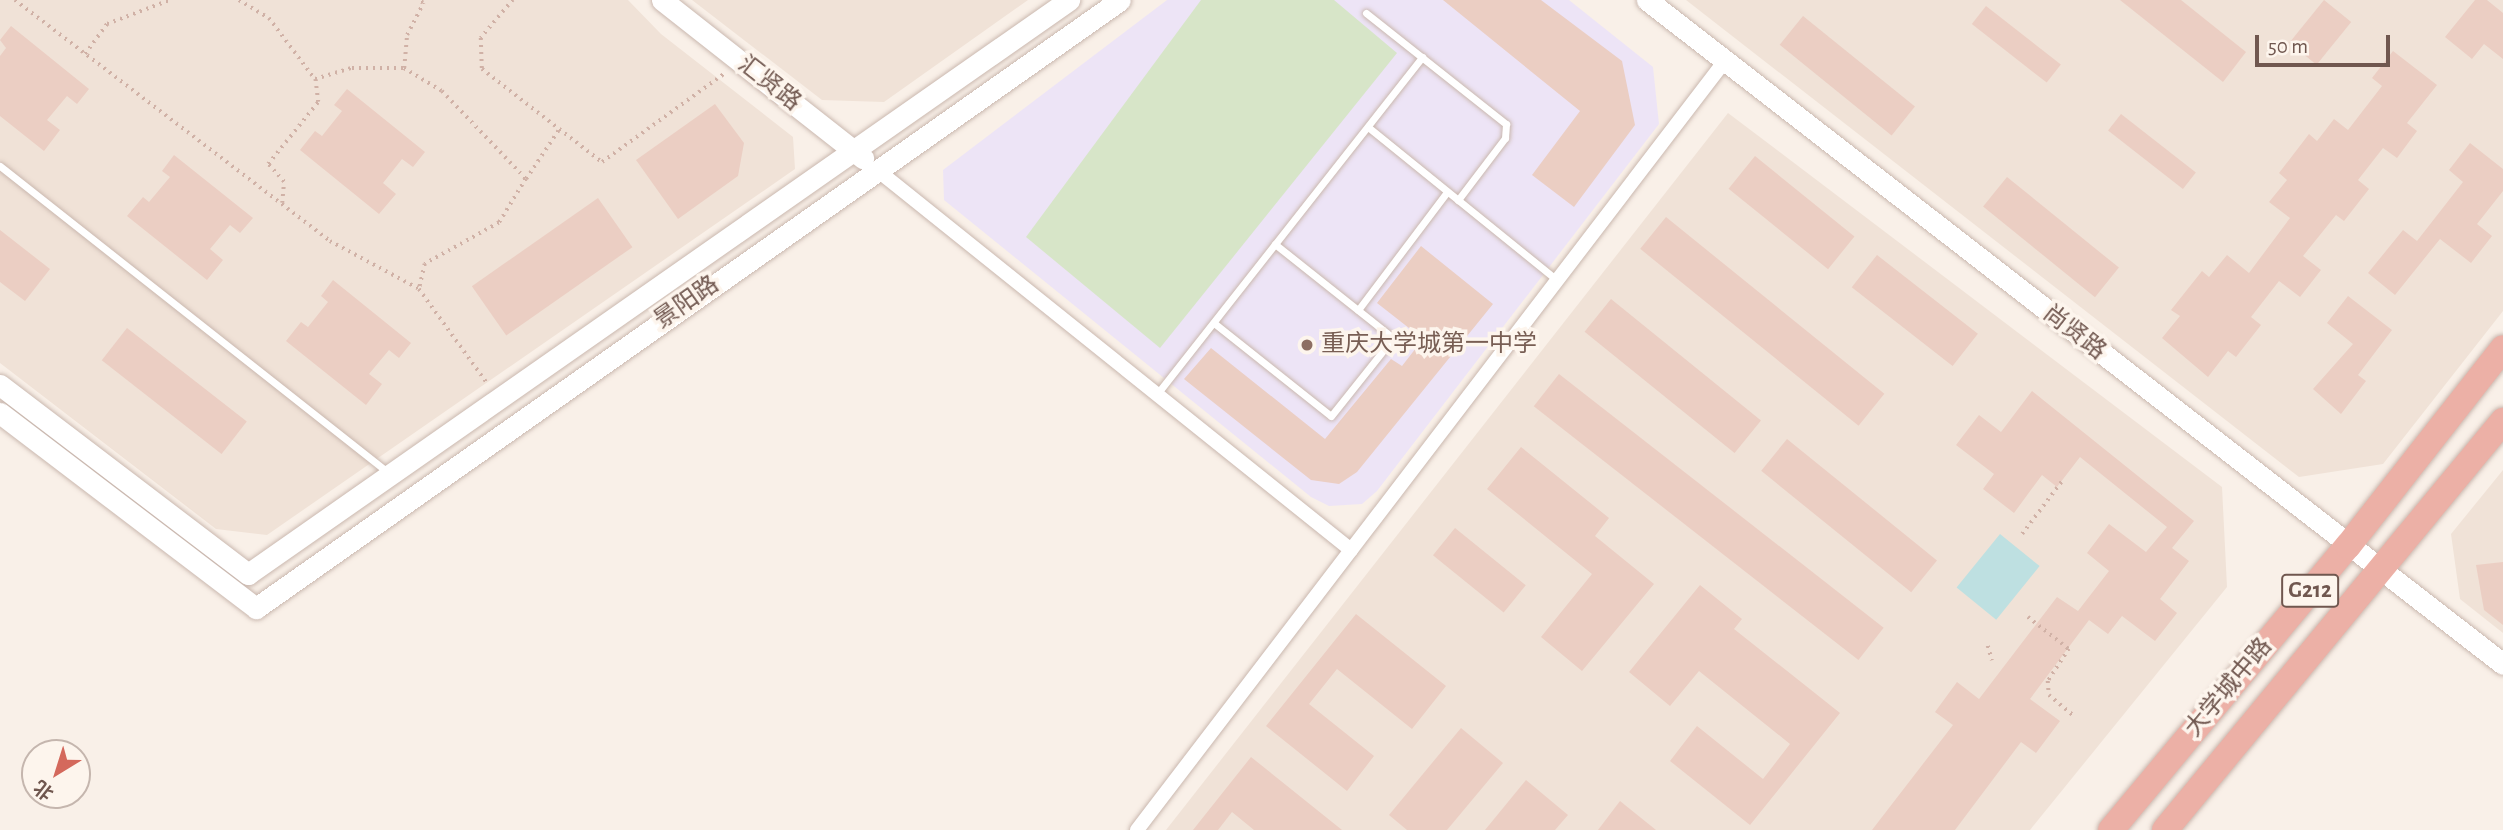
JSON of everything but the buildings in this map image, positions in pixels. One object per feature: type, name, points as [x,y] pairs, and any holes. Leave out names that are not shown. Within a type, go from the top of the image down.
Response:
[{"type":"highway","name":"大学城中路","points":[[2111,830],[2348,546],[2503,348]]},
{"type":"highway","name":"大学城中路","points":[[2165,830],[2503,421]]},
{"type":"main road","name":"汇贤路","points":[[662,0],[876,169]]},
{"type":"main road","name":"景阳路","points":[[0,385],[248,574],[392,476],[1069,0]]},
{"type":"main road","name":"景阳路","points":[[0,413],[256,608],[1119,0]]},
{"type":"main road","name":"尚贤路","points":[[1647,0],[2503,664]]},
{"type":"street","points":[[1138,830],[1724,62]]},
{"type":"street","points":[[876,169],[1351,550]]},
{"type":"lane","points":[[1366,13],[1507,124],[1505,138],[1458,200]]},
{"type":"lane","points":[[1157,394],[1422,57]]},
{"type":"lane","points":[[1367,127],[1557,280]]},
{"type":"lane","points":[[0,166],[392,476]]},
{"type":"lane","points":[[1358,310],[1447,192]]},
{"type":"lane","points":[[1214,323],[1331,416],[1393,338],[1275,244]]},
{"type":"path","points":[[15,0],[330,241],[419,289],[487,384]]},
{"type":"path","points":[[85,54],[107,24],[170,0]]},
{"type":"path","points":[[240,0],[269,18],[314,79],[318,102],[268,164],[284,182],[282,204]]},
{"type":"path","points":[[404,68],[407,35],[423,4],[417,0]]},
{"type":"path","points":[[513,0],[481,38],[482,69],[602,162],[741,61]]},
{"type":"path","points":[[314,79],[352,68],[404,68],[442,91],[526,179]]},
{"type":"path","points":[[419,289],[425,264],[499,223],[558,130]]},
{"type":"path","points":[[2022,534],[2062,481]]},
{"type":"path","points":[[2028,617],[2069,649],[2048,681],[2049,695],[2073,715]]},
{"type":"path","points":[[1988,646],[1992,660]]},
{"type":"shaded area","points":[[0,0],[628,0],[661,34],[793,137],[795,169],[267,535],[216,529],[0,363]]},
{"type":"shaded area","points":[[692,0],[1028,0],[884,102],[822,100]]},
{"type":"shaded area","name":"重庆大学城第一中学","points":[[1167,0],[1569,0],[1653,67],[1659,124],[1377,491],[1362,504],[1329,506],[1311,497],[944,200],[943,170]]},
{"type":"shaded area","points":[[1686,0],[2503,0],[2503,311],[2383,464],[2299,477]]},
{"type":"shaded area","points":[[1728,113],[2222,487],[2227,587],[2030,830],[1166,830]]},
{"type":"shaded area","points":[[2503,470],[2503,633],[2460,599],[2451,534]]},
{"type":"green space","points":[[1201,0],[1334,0],[1397,53],[1160,348],[1026,237]]},
{"type":"water","points":[[2000,534],[2040,566],[1996,620],[1957,588]]},
{"type":"place","name":"重庆大学城第一中学","points":[[1307,345]]}]
